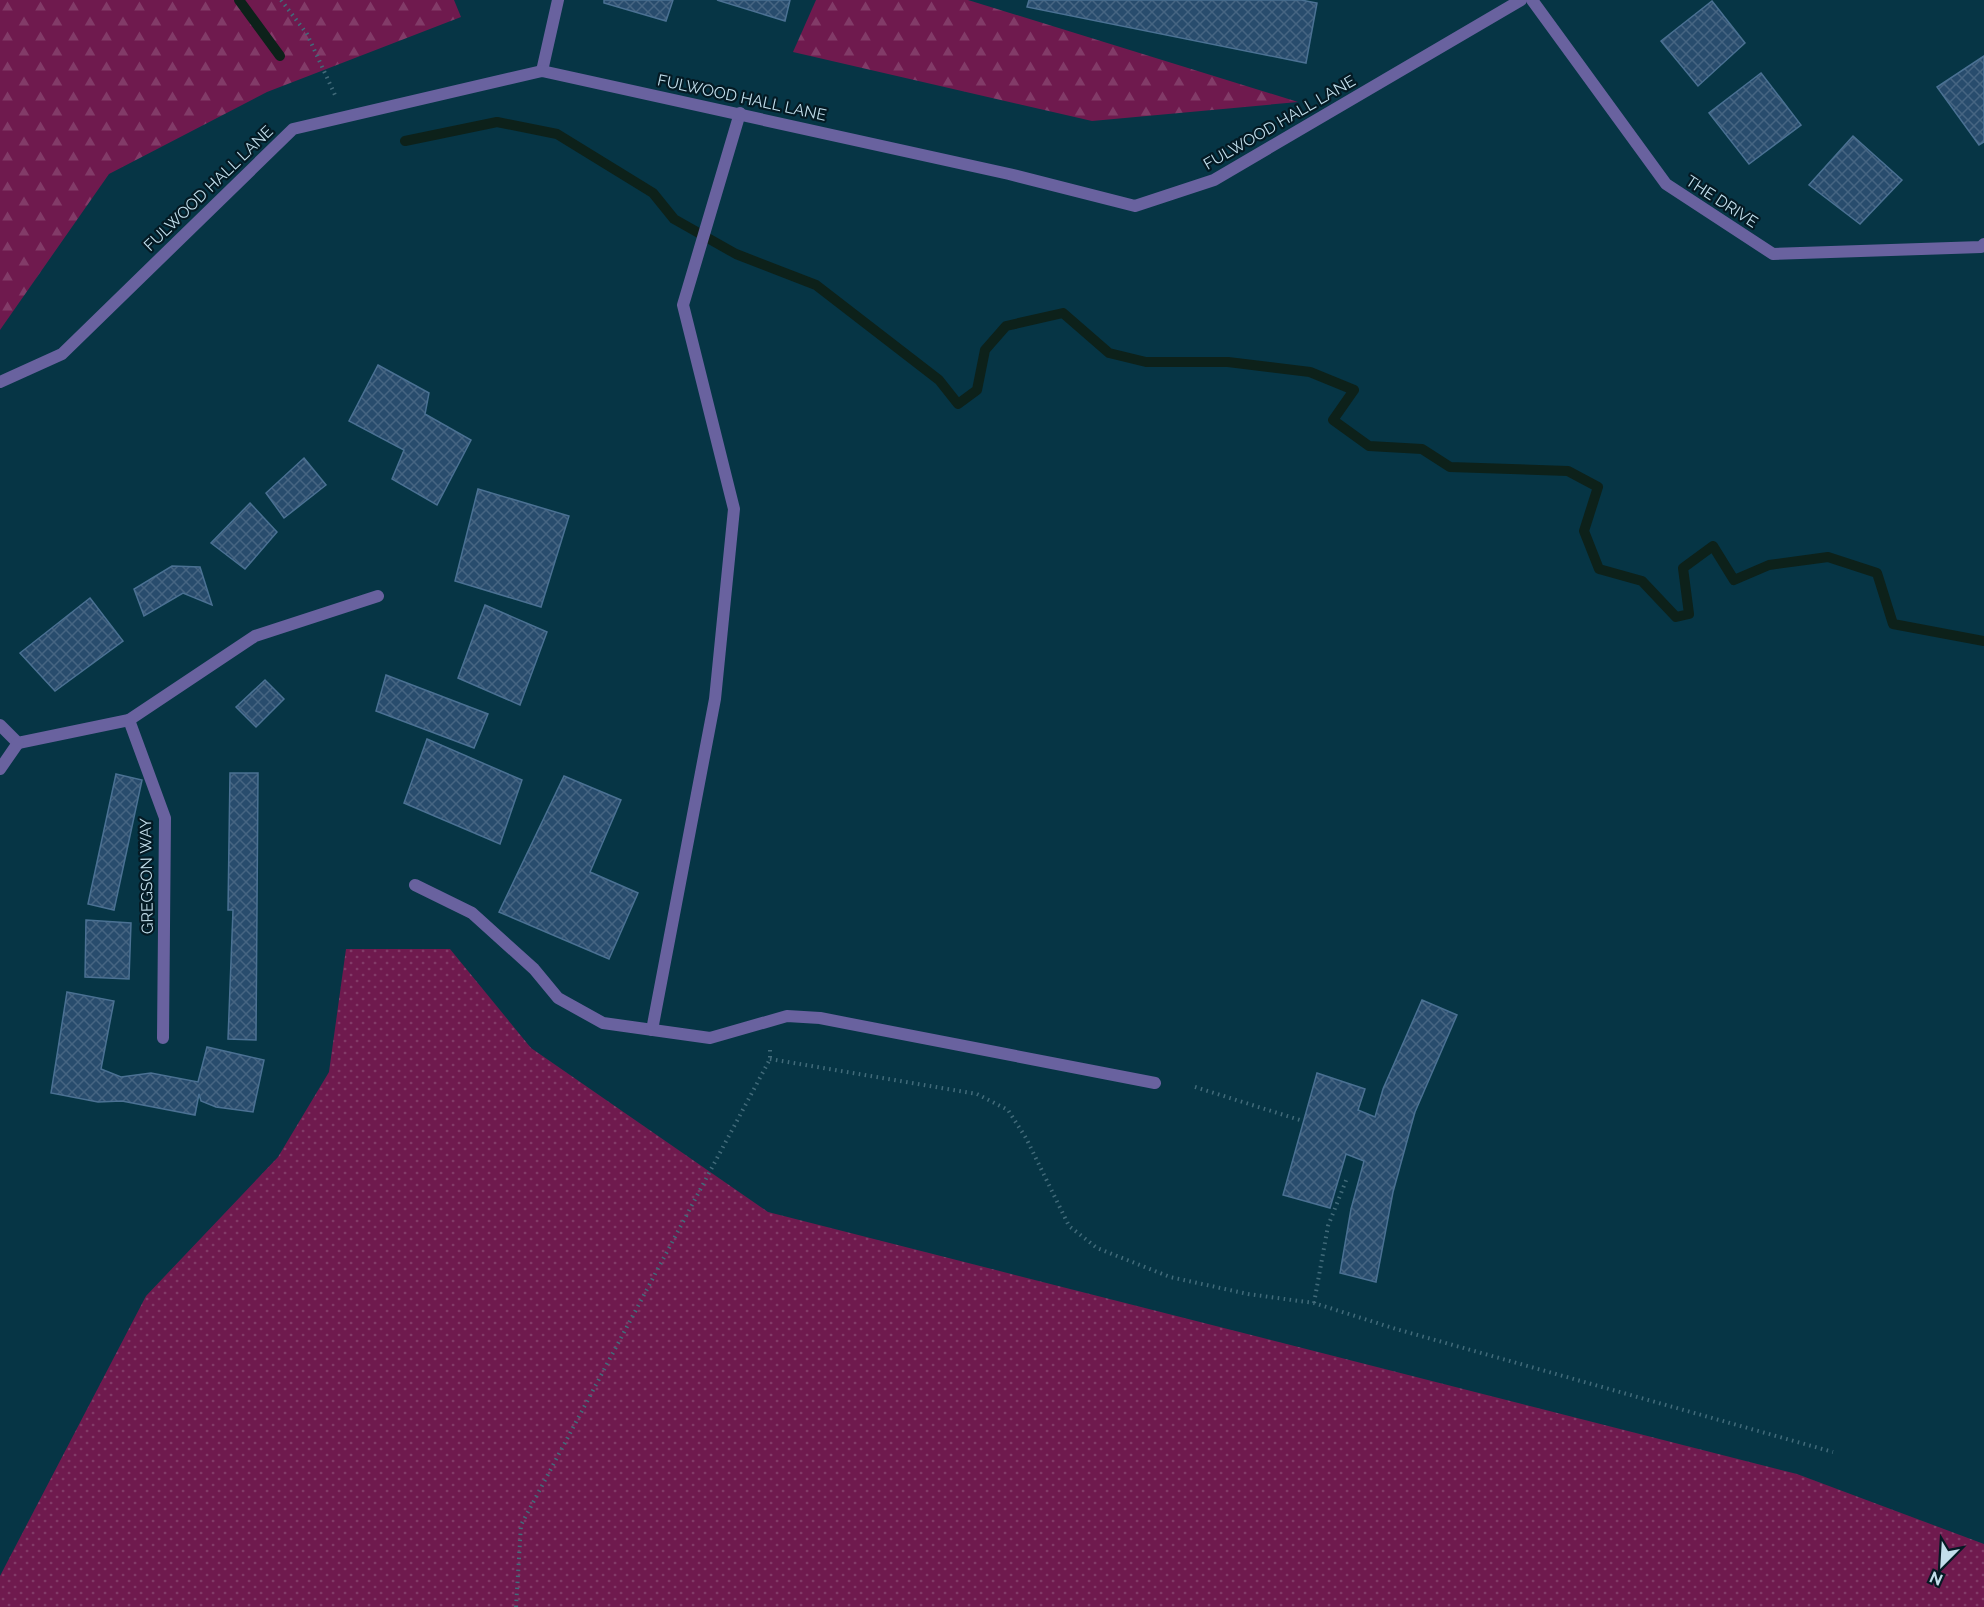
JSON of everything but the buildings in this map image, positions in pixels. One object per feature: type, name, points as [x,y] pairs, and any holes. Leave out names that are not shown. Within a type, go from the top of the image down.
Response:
[{"type":"street","points":[[542,71],[558,0]]},
{"type":"street","name":"FULWOOD HALL LANE","points":[[0,382],[62,354],[293,129],[542,71],[1009,174],[1135,206],[1214,180],[1521,0]]},
{"type":"street","name":"THE DRIVE","points":[[1532,0],[1666,184],[1773,254],[1983,247]]},
{"type":"street","points":[[652,1030],[715,699],[734,509],[683,305],[740,113]]},
{"type":"street","points":[[0,769],[18,743],[129,720],[255,636],[378,596]]},
{"type":"street","name":"GREGSON WAY","points":[[129,720],[165,818],[163,1038]]},
{"type":"street","points":[[0,725],[18,743]]},
{"type":"street","points":[[415,885],[472,913],[526,961],[558,998],[603,1023],[710,1038],[786,1016],[820,1018],[1155,1083]]},
{"type":"path","points":[[281,0],[307,34],[345,116]]},
{"type":"path","points":[[516,1607],[521,1525],[770,1059],[771,1021]]},
{"type":"path","points":[[770,1059],[977,1094],[1008,1110],[1026,1138],[1069,1226],[1097,1248],[1170,1277],[1248,1294],[1314,1302],[1396,1329],[1833,1452]]},
{"type":"path","points":[[1195,1087],[1303,1121]]},
{"type":"path","points":[[1314,1302],[1328,1226],[1347,1178]]},
{"type":"green space","points":[[0,0],[454,0],[461,17],[267,92],[109,174],[0,330]]},
{"type":"green space","points":[[816,0],[968,0],[1298,102],[1092,121],[793,52]]},
{"type":"green space","points":[[346,949],[450,949],[531,1048],[768,1212],[1797,1474],[1984,1544],[1984,1607],[0,1607],[0,1576],[146,1296],[278,1157],[329,1072]]},
{"type":"waterway","points":[[239,0],[280,56]]},
{"type":"waterway","points":[[405,141],[497,122],[557,134],[653,193],[674,219],[736,254],[816,285],[939,380],[958,404],[977,390],[985,350],[1006,326],[1063,313],[1109,353],[1146,362],[1228,362],[1310,372],[1354,390],[1333,420],[1369,446],[1422,449],[1450,467],[1568,471],[1598,487],[1584,531],[1599,569],[1642,581],[1676,617],[1689,614],[1683,568],[1713,546],[1734,580],[1769,565],[1828,557],[1877,573],[1893,624],[1984,641]]}]
